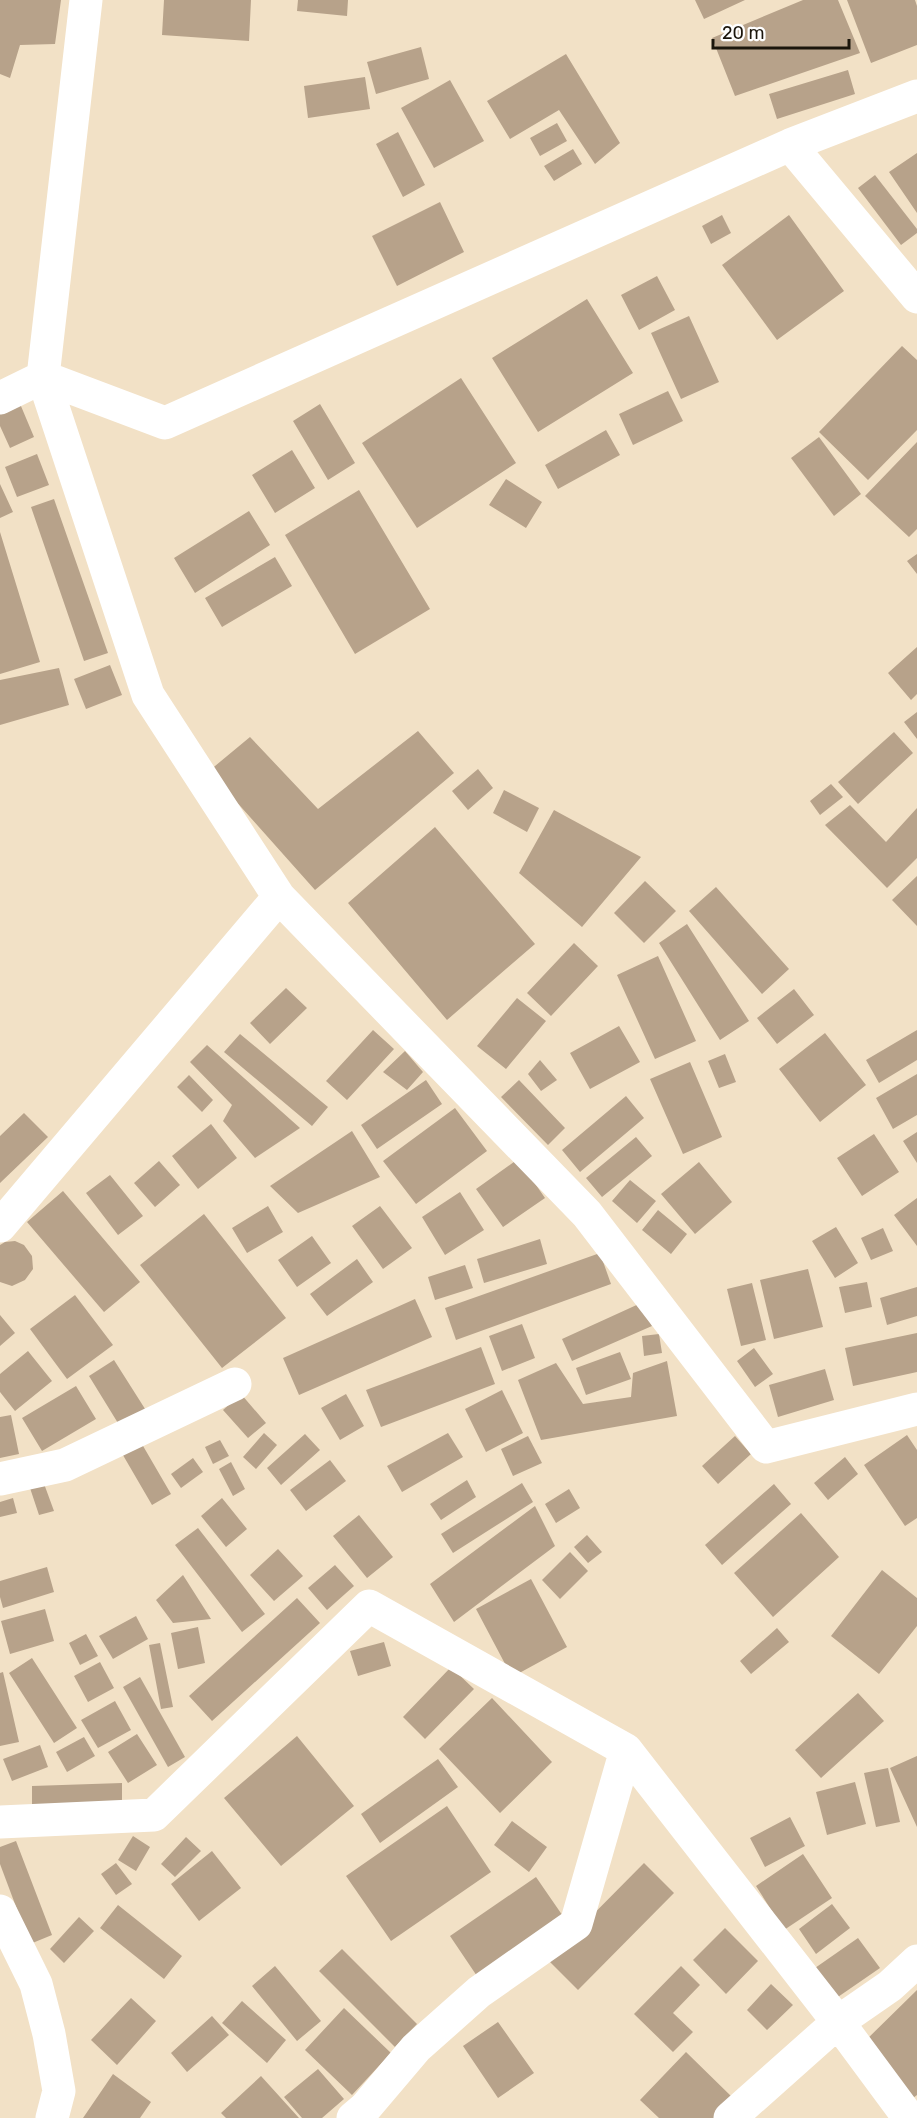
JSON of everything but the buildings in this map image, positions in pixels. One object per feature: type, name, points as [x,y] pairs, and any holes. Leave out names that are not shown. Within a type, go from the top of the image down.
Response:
[{"type":"street","points":[[86,0],[43,377],[148,695],[279,897],[587,1214],[766,1447],[917,1409]]},
{"type":"street","points":[[0,398],[43,377],[165,423],[790,145],[917,96]]},
{"type":"street","points":[[790,145],[917,297]]},
{"type":"street","points":[[0,1226],[279,897]]},
{"type":"street","points":[[0,1479],[65,1465],[235,1384]]},
{"type":"street","points":[[0,1822],[154,1815],[369,1606],[626,1750],[838,2022],[909,2118]]},
{"type":"street","points":[[353,2118],[366,2107],[416,2048],[471,1999],[576,1924],[626,1750]]},
{"type":"street","points":[[0,1911],[36,1984],[50,2034],[59,2091],[52,2118]]},
{"type":"street","points":[[730,2118],[838,2022],[890,1986],[917,1961]]}]
